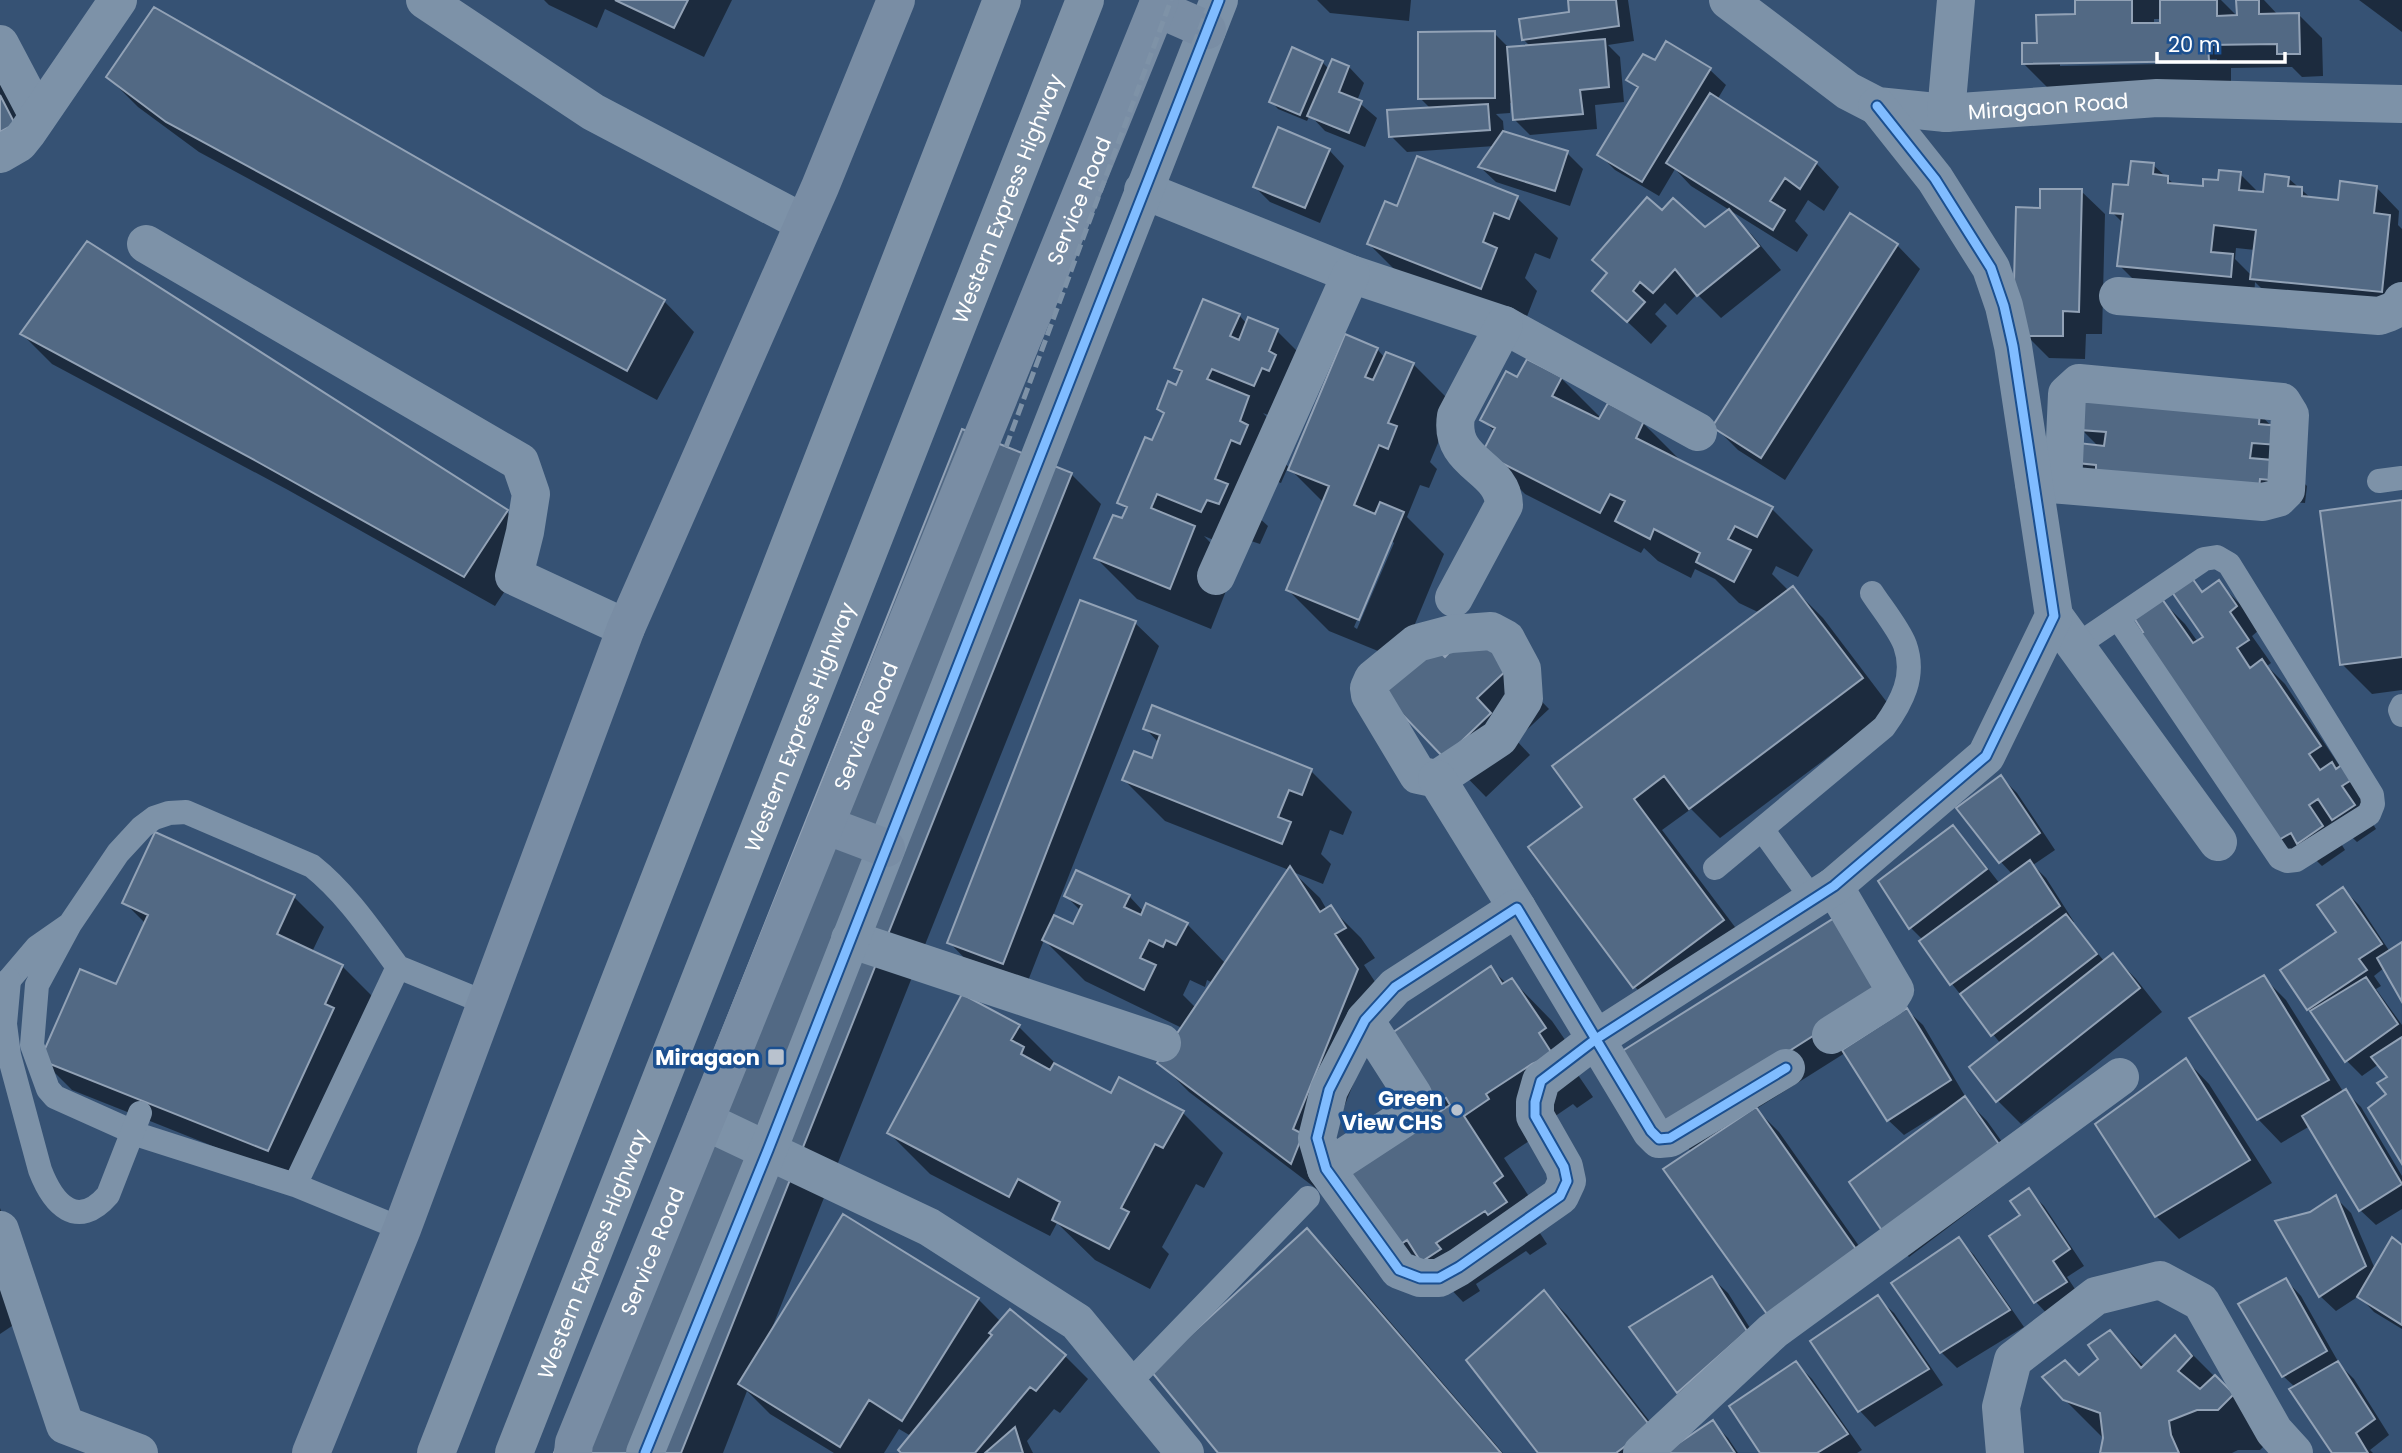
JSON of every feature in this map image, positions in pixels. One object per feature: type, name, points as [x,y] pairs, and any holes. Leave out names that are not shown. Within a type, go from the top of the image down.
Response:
[{"type":"highway","points":[[436,1453],[1002,0]]},
{"type":"highway","name":"Western Express Highway","points":[[514,1453],[1086,0]]},
{"type":"main road","points":[[311,1453],[402,1229],[626,628],[804,223],[895,0]]},
{"type":"main road","points":[[1158,4],[1213,15]]},
{"type":"main road","name":"Service Road","points":[[581,1450],[705,1121],[1158,4]]},
{"type":"main road","points":[[825,825],[886,848]]},
{"type":"street","points":[[0,154],[19,143],[118,0]]},
{"type":"street","points":[[425,0],[593,112],[804,223]]},
{"type":"street","name":"Miragaon Road","points":[[1729,0],[1848,91],[1877,106],[1946,113],[2157,98],[2402,104]]},
{"type":"street","points":[[1946,113],[1956,0]]},
{"type":"street","points":[[645,1453],[768,1150],[1213,15]]},
{"type":"street","points":[[0,44],[38,116]]},
{"type":"street","points":[[1877,106],[1935,179],[1991,268],[2004,306],[2049,484],[2065,631],[2218,842]]},
{"type":"street","points":[[1143,190],[1350,274],[1504,326],[1698,432]]},
{"type":"street","points":[[146,244],[520,462],[531,494],[514,576],[626,628]]},
{"type":"street","points":[[1216,576],[1350,274]]},
{"type":"street","points":[[2119,296],[2379,316],[2390,313],[2402,300]]},
{"type":"street","points":[[1454,598],[1504,505],[1504,494],[1457,443],[1454,429],[1456,416],[1504,326]]},
{"type":"street","points":[[2079,383],[2282,402],[2290,415],[2286,490],[2278,498],[2263,502],[2049,484],[2067,394],[2079,383]]},
{"type":"street","points":[[1517,908],[1395,988],[1365,1020],[1329,1090],[1317,1138],[1317,1184],[1399,1270],[1420,1278],[1439,1278],[1459,1267],[1560,1196],[1567,1181],[1564,1167],[1535,1116],[1535,1102],[1541,1081],[1596,1039],[1823,893],[1986,756],[2065,631]]},
{"type":"street","points":[[1437,779],[1651,1131],[1659,1139],[1670,1138],[1786,1068]]},
{"type":"street","points":[[1823,893],[1895,990],[1890,998],[1831,1035]]},
{"type":"street","points":[[849,939],[1162,1043]]},
{"type":"street","points":[[1317,1184],[1410,1114],[1415,1104],[1413,1095],[1365,1020]]},
{"type":"street","points":[[1642,1453],[1773,1331],[2120,1077]]},
{"type":"street","points":[[705,1121],[929,1227],[1077,1322],[1185,1453]]},
{"type":"street","points":[[0,1230],[65,1425],[139,1453]]},
{"type":"street","points":[[2005,1453],[2001,1407],[2013,1360],[2096,1296],[2160,1280],[2201,1302],[2274,1431],[2294,1453]]},
{"type":"lane","points":[[2065,631],[2118,618],[2204,559],[2217,557],[2229,564],[2371,795],[2373,804],[2369,814],[2296,860],[2287,861],[2280,858],[2118,618]]},
{"type":"lane","points":[[1715,868],[1884,727],[1901,704],[1909,679],[1905,644],[1872,593]]},
{"type":"lane","points":[[2402,706],[2402,715]]},
{"type":"lane","points":[[402,1229],[296,1185],[142,1136],[55,1097],[48,1089],[32,1045],[37,985],[70,924],[118,853],[154,818],[169,813],[186,812],[312,866],[330,880],[352,905],[398,967],[486,1003]]},
{"type":"lane","points":[[1762,829],[1823,893]]},
{"type":"lane","points":[[70,924],[37,947],[9,979],[5,1024],[9,1055],[40,1170],[51,1192],[64,1208],[73,1213],[86,1212],[99,1206],[108,1195],[141,1114]]},
{"type":"lane","points":[[296,1185],[398,967]]},
{"type":"lane","points":[[1128,1384],[1317,1184]]},
{"type":"building","points":[[615,0],[688,0],[674,28]]},
{"type":"building","points":[[1568,0],[1616,0],[1619,26],[1522,40],[1519,19],[1569,12]]},
{"type":"building","points":[[2075,0],[2132,0],[2132,23],[2160,23],[2160,0],[2217,0],[2217,16],[2237,15],[2236,0],[2259,0],[2259,14],[2299,13],[2300,54],[2277,54],[2277,44],[2208,45],[2209,61],[2022,64],[2022,43],[2037,43],[2036,15],[2075,14]]},
{"type":"building","points":[[154,7],[665,300],[627,371],[166,122],[106,77]]},
{"type":"building","points":[[1495,31],[1495,98],[1418,99],[1418,32]]},
{"type":"building","points":[[1605,39],[1609,87],[1580,90],[1583,114],[1513,120],[1507,47]]},
{"type":"building","points":[[1666,41],[1711,68],[1642,182],[1597,155],[1638,87],[1626,80],[1643,54],[1655,60]]},
{"type":"building","points":[[1292,47],[1323,61],[1300,115],[1269,102]]},
{"type":"building","points":[[1332,59],[1349,66],[1339,92],[1362,101],[1349,133],[1307,116]]},
{"type":"building","points":[[1710,93],[1817,162],[1800,189],[1785,178],[1770,201],[1785,210],[1773,230],[1666,163]]},
{"type":"building","points":[[0,95],[15,124],[0,132]]},
{"type":"building","points":[[1488,104],[1490,130],[1389,137],[1387,110]]},
{"type":"building","points":[[1278,127],[1330,149],[1305,208],[1253,187]]},
{"type":"building","points":[[1503,131],[1568,151],[1555,191],[1478,167]]},
{"type":"building","points":[[1417,156],[1518,196],[1509,219],[1494,213],[1483,242],[1497,248],[1481,289],[1367,244],[1385,201],[1397,206]]},
{"type":"building","points":[[2131,161],[2154,163],[2153,174],[2168,176],[2168,183],[2203,186],[2203,179],[2218,180],[2219,170],[2241,172],[2239,190],[2263,192],[2265,174],[2289,177],[2288,186],[2302,187],[2302,196],[2338,200],[2340,181],[2377,186],[2374,213],[2390,215],[2382,292],[2250,279],[2256,230],[2214,225],[2211,252],[2233,254],[2231,277],[2117,266],[2123,214],[2110,213],[2113,184],[2128,185]]},
{"type":"building","points":[[2040,189],[2082,189],[2079,312],[2063,311],[2063,336],[2024,336],[2013,320],[2016,207],[2040,208]]},
{"type":"building","points":[[1647,197],[1662,210],[1673,198],[1705,227],[1729,209],[1759,246],[1697,296],[1675,269],[1653,293],[1640,282],[1633,291],[1645,302],[1627,322],[1592,291],[1607,273],[1592,260]]},
{"type":"building","points":[[1850,213],[1898,244],[1761,458],[1712,427]]},
{"type":"building","points":[[87,241],[508,510],[464,577],[20,334]]},
{"type":"building","points":[[1203,299],[1240,314],[1230,336],[1239,340],[1248,317],[1278,329],[1269,351],[1276,355],[1269,371],[1262,368],[1254,386],[1212,369],[1207,379],[1249,396],[1240,421],[1248,425],[1240,444],[1231,440],[1215,479],[1228,484],[1219,504],[1207,500],[1201,512],[1157,494],[1151,508],[1195,526],[1170,589],[1094,558],[1113,515],[1122,518],[1127,507],[1117,503],[1145,437],[1152,440],[1164,413],[1157,409],[1168,381],[1176,385],[1182,371],[1174,368]]},
{"type":"building","points":[[1345,334],[1378,348],[1365,377],[1373,380],[1386,352],[1414,363],[1388,423],[1397,426],[1388,449],[1379,445],[1354,505],[1375,514],[1380,502],[1404,512],[1359,620],[1286,590],[1329,486],[1288,470]]},
{"type":"building","points":[[1527,359],[1562,377],[1552,396],[1599,419],[1608,403],[1644,421],[1636,438],[1773,507],[1757,537],[1735,526],[1728,539],[1751,550],[1734,582],[1696,562],[1700,553],[1654,529],[1650,539],[1615,521],[1625,501],[1610,494],[1600,513],[1482,453],[1495,428],[1480,420],[1506,371],[1517,377]]},
{"type":"building","points":[[2083,396],[2260,412],[2259,424],[2280,426],[2278,445],[2252,443],[2250,458],[2284,461],[2282,481],[2260,479],[2259,488],[2096,473],[2096,465],[2077,463],[2079,443],[2104,446],[2106,432],[2080,430]]},
{"type":"building","points":[[962,429],[1072,473],[681,1453],[554,1453]]},
{"type":"building","points":[[2402,500],[2402,657],[2340,665],[2320,511]]},
{"type":"building","points":[[2192,578],[2202,592],[2219,580],[2237,606],[2230,612],[2249,640],[2237,648],[2250,668],[2262,659],[2321,746],[2309,754],[2320,770],[2332,762],[2336,769],[2343,764],[2353,779],[2342,786],[2355,805],[2332,820],[2318,799],[2309,805],[2323,826],[2297,844],[2291,833],[2277,841],[2137,635],[2143,632],[2134,618],[2162,599],[2193,643],[2203,637],[2172,592]]},
{"type":"building","points":[[1793,586],[1863,678],[1689,809],[1664,776],[1634,799],[1724,920],[1633,988],[1528,847],[1582,807],[1552,766]]},
{"type":"building","points":[[1080,600],[1136,621],[1003,964],[947,943]]},
{"type":"building","points":[[1482,638],[1510,667],[1477,698],[1491,713],[1444,758],[1378,689],[1438,650],[1445,657],[1460,641]]},
{"type":"building","points":[[1152,705],[1312,769],[1302,795],[1289,790],[1278,817],[1291,822],[1282,844],[1122,780],[1134,751],[1152,758],[1160,735],[1143,729]]},
{"type":"building","points":[[2001,775],[2040,833],[1999,863],[1956,808]]},
{"type":"building","points":[[1953,825],[1987,869],[1909,929],[1878,881]]},
{"type":"building","points":[[155,832],[295,895],[277,934],[343,965],[325,1004],[334,1008],[268,1151],[40,1060],[80,969],[116,984],[148,915],[122,903]]},
{"type":"building","points":[[2030,860],[2060,906],[1950,985],[1919,941]]},
{"type":"building","points":[[1290,866],[1320,912],[1331,905],[1346,928],[1335,934],[1358,969],[1293,1129],[1303,1134],[1291,1164],[1157,1063]]},
{"type":"building","points":[[1076,870],[1130,895],[1124,907],[1141,915],[1146,903],[1188,923],[1176,945],[1166,940],[1163,947],[1149,940],[1140,958],[1156,965],[1144,990],[1042,940],[1054,915],[1073,924],[1082,905],[1064,896]]},
{"type":"building","points":[[2343,887],[2382,944],[2359,959],[2367,970],[2307,1010],[2280,970],[2336,932],[2317,905]]},
{"type":"building","points":[[2066,914],[2097,954],[1991,1036],[1960,994]]},
{"type":"building","points":[[1839,915],[1884,991],[1666,1129],[1616,1055]]},
{"type":"building","points":[[2402,942],[2402,1002],[2377,958]]},
{"type":"building","points":[[2113,953],[2140,988],[1996,1102],[1969,1067]]},
{"type":"building","name":"Green View CHS","points":[[1491,966],[1502,984],[1512,978],[1546,1028],[1539,1033],[1553,1055],[1532,1064],[1486,1094],[1489,1099],[1464,1116],[1503,1176],[1494,1183],[1507,1202],[1488,1215],[1485,1211],[1436,1243],[1441,1249],[1421,1262],[1407,1240],[1394,1249],[1345,1174],[1450,1105],[1446,1098],[1437,1100],[1392,1033]]},
{"type":"building","points":[[2264,975],[2329,1080],[2257,1120],[2189,1018]]},
{"type":"building","points":[[2366,977],[2398,1024],[2345,1062],[2310,1011]]},
{"type":"building","points":[[962,994],[1020,1025],[1011,1040],[1024,1047],[1021,1054],[1050,1070],[1054,1063],[1111,1093],[1119,1077],[1184,1111],[1163,1148],[1155,1144],[1121,1208],[1129,1212],[1109,1249],[1052,1220],[1060,1202],[1018,1179],[1009,1197],[887,1133]]},
{"type":"building","points":[[1907,1008],[1951,1080],[1887,1121],[1842,1050]]},
{"type":"building","points":[[2402,1037],[2402,1164],[2368,1108],[2386,1094],[2377,1083],[2387,1077],[2371,1057]]},
{"type":"building","points":[[2186,1058],[2250,1160],[2155,1217],[2095,1124]]},
{"type":"building","points":[[2346,1089],[2402,1184],[2359,1211],[2302,1116]]},
{"type":"building","points":[[1965,1096],[2001,1147],[1885,1235],[1849,1182]]},
{"type":"building","points":[[1756,1107],[1856,1249],[1767,1314],[1663,1169]]},
{"type":"building","points":[[2029,1188],[2070,1249],[2053,1261],[2067,1282],[2034,1303],[1989,1236],[2020,1215],[2010,1201]]},
{"type":"building","points":[[2336,1195],[2366,1266],[2319,1297],[2275,1221],[2310,1212]]},
{"type":"building","points":[[843,1214],[979,1298],[902,1421],[869,1400],[840,1447],[738,1384]]},
{"type":"building","points":[[1307,1228],[1501,1453],[1218,1453],[1151,1371]]},
{"type":"building","points":[[1959,1237],[2010,1310],[1940,1353],[1891,1283]]},
{"type":"building","points":[[2392,1237],[2402,1245],[2402,1325],[2357,1297]]},
{"type":"building","points":[[1712,1276],[1747,1331],[1677,1393],[1629,1327]]},
{"type":"building","points":[[2286,1278],[2327,1351],[2282,1377],[2238,1304]]},
{"type":"building","points":[[1544,1290],[1651,1427],[1616,1453],[1538,1453],[1466,1360]]},
{"type":"building","points":[[1878,1295],[1929,1369],[1858,1412],[1810,1341]]},
{"type":"building","points":[[1010,1309],[1066,1355],[1036,1391],[1030,1387],[975,1453],[901,1453],[898,1450]]},
{"type":"building","points":[[2110,1330],[2141,1368],[2175,1335],[2192,1356],[2178,1371],[2200,1389],[2215,1375],[2234,1394],[2218,1410],[2197,1410],[2169,1421],[2171,1435],[2179,1453],[2100,1453],[2103,1438],[2100,1413],[2063,1400],[2042,1377],[2065,1360],[2079,1375],[2098,1359],[2088,1345]]},
{"type":"building","points":[[1796,1361],[1848,1434],[1817,1453],[1760,1453],[1729,1406]]},
{"type":"building","points":[[2338,1361],[2375,1419],[2356,1433],[2368,1453],[2332,1453],[2289,1389]]},
{"type":"building","points":[[1713,1420],[1735,1453],[1664,1453]]},
{"type":"building","points":[[1015,1427],[1023,1453],[985,1453]]},
{"type":"railway","points":[[1006,447],[1171,0]]},
{"type":"railway","points":[[1034,458],[1211,0]]},
{"type":"cycle path","points":[[645,1453],[768,1150],[1219,0]]},
{"type":"cycle path","points":[[1786,1068],[1670,1138],[1659,1139],[1651,1131],[1517,908],[1395,987],[1365,1020],[1329,1090],[1317,1138],[1326,1169],[1399,1270],[1420,1278],[1439,1278],[1459,1267],[1560,1196],[1567,1181],[1564,1167],[1535,1116],[1535,1102],[1541,1081],[1596,1039],[1834,886],[1986,756],[2054,616],[2013,346],[2004,306],[1991,268],[1935,179],[1877,106]]},
{"type":"place","name":"Miragaon","points":[[776,1057]]},
{"type":"place","name":"Green View CHS","points":[[1457,1110]]}]
